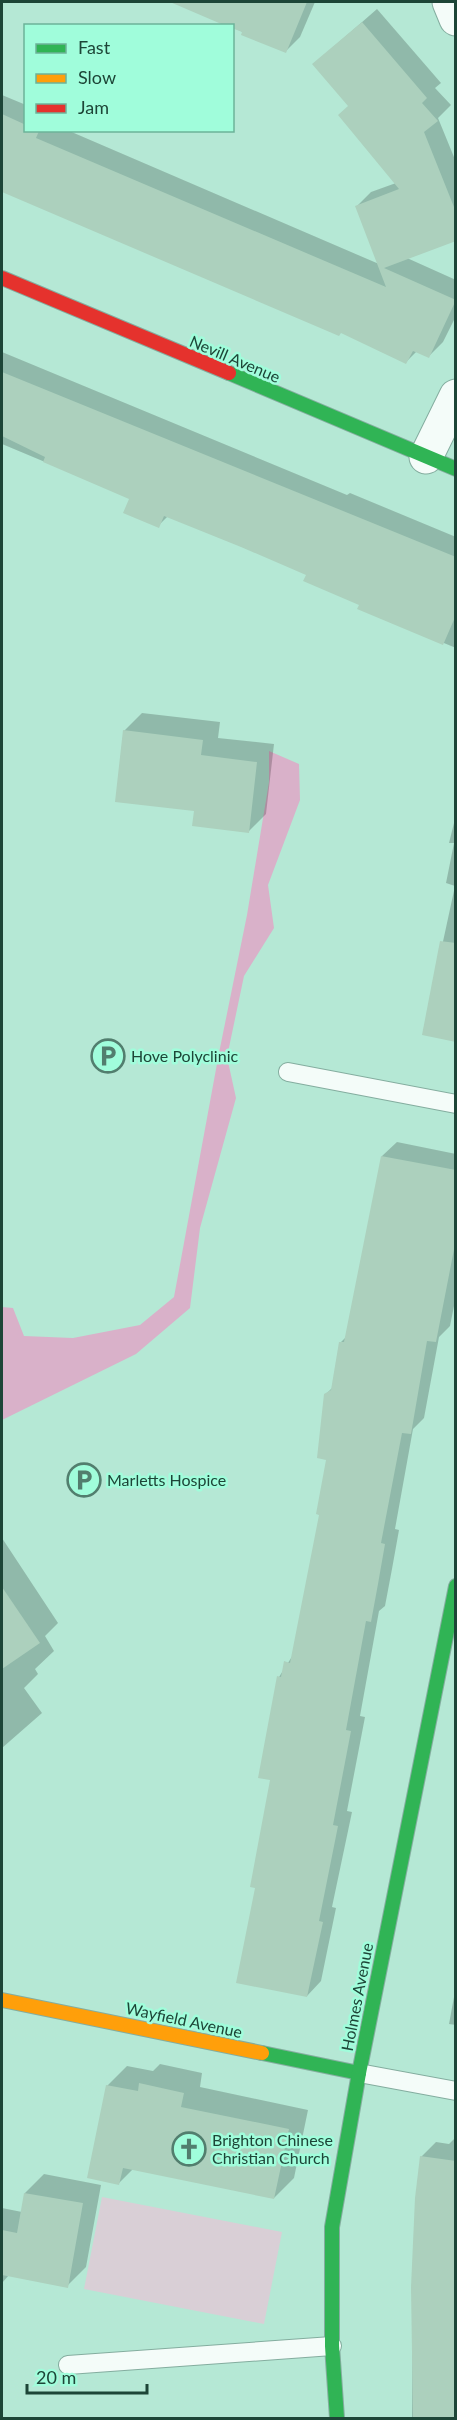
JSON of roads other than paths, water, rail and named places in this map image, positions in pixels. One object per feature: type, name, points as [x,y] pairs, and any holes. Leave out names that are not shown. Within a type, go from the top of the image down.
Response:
[{"type":"street","points":[[449,2],[456,20]]},
{"type":"street","name":"Nevill Avenue","points":[[2,278],[441,463]]},
{"type":"street","points":[[441,463],[456,396]]},
{"type":"street","name":"Holmes Avenue","points":[[337,2418],[332,2346],[333,2227],[359,2073],[456,1586]]},
{"type":"street","name":"Wayfield Avenue","points":[[2,2000],[359,2073]]},
{"type":"lane","points":[[288,1072],[456,1104]]},
{"type":"lane","points":[[359,2073],[456,2091]]},
{"type":"lane","points":[[68,2365],[332,2346]]},
{"type":"place","name":"Hove Polyclinic","points":[[108,1056]]},
{"type":"place","name":"Marletts Hospice","points":[[84,1480]]},
{"type":"place","name":"Brighton Chinese Christian Church","points":[[189,2149]]}]
